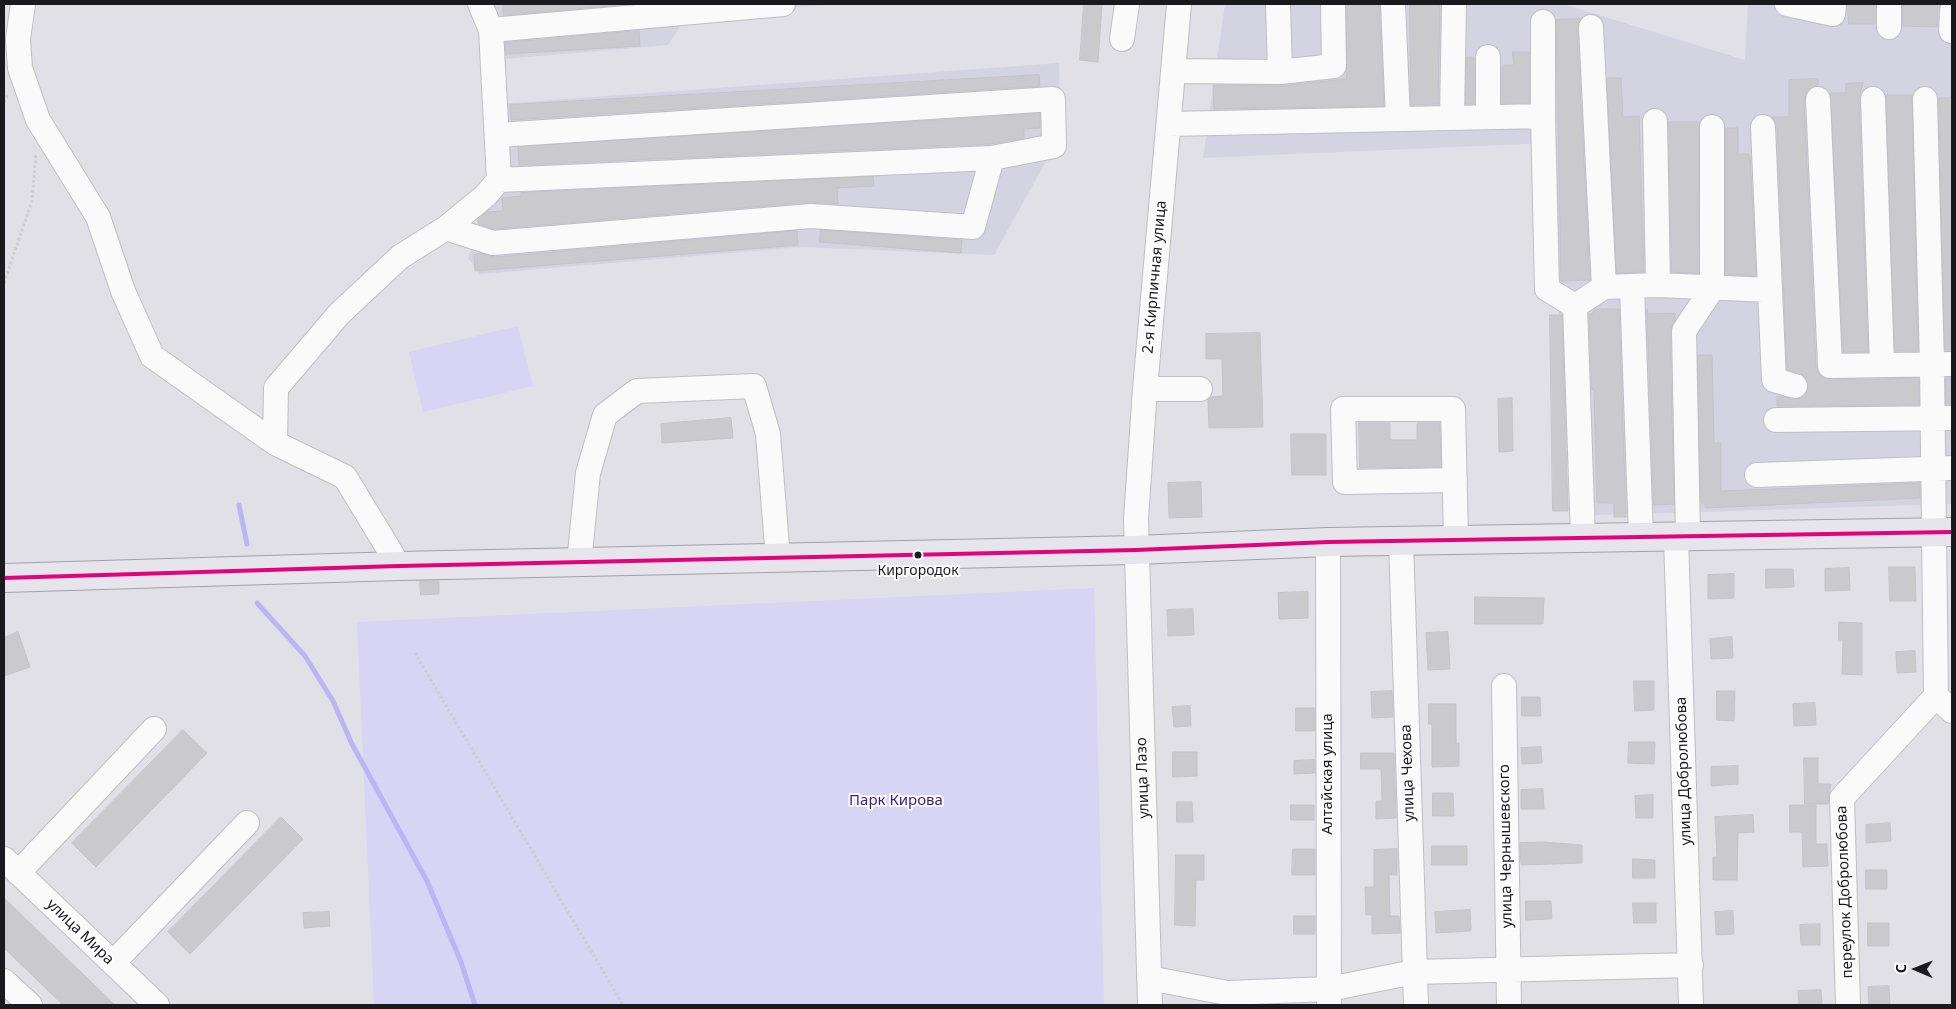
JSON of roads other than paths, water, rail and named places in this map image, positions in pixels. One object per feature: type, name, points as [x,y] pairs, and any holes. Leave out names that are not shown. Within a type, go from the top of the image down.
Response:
[{"type":"main road","points":[[4,578],[399,566],[1136,550],[1328,542],[1943,532]]},
{"type":"street","points":[[23,4],[18,39],[20,68],[38,120],[98,217],[123,291],[152,356],[274,443],[345,477],[399,566]]},
{"type":"street","points":[[274,443],[276,388],[339,314],[400,257],[446,228],[485,196],[499,180],[491,30],[480,4]]},
{"type":"street","points":[[491,30],[783,4]]},
{"type":"street","points":[[1122,39],[1127,4]]},
{"type":"street","name":"2-я Кирпичная улица","points":[[1136,550],[1145,389],[1179,4]]},
{"type":"street","points":[[1278,4],[1280,72]]},
{"type":"street","points":[[1174,71],[1280,72],[1334,66],[1333,4]]},
{"type":"street","points":[[1393,4],[1398,119]]},
{"type":"street","points":[[1452,118],[1454,4]]},
{"type":"street","points":[[1789,4],[1833,14],[1834,4]]},
{"type":"street","points":[[1543,22],[1547,289],[1576,306]]},
{"type":"street","points":[[1591,27],[1604,287]]},
{"type":"street","points":[[1488,57],[1488,117]]},
{"type":"street","points":[[498,134],[1053,99],[1054,146],[992,158],[499,180]]},
{"type":"street","points":[[1818,99],[1830,366],[1942,365]]},
{"type":"street","points":[[1873,99],[1882,365]]},
{"type":"street","points":[[1925,99],[1942,365],[1944,703]]},
{"type":"street","points":[[1169,124],[1543,116]]},
{"type":"street","points":[[1655,122],[1658,285]]},
{"type":"street","points":[[1712,127],[1712,289]]},
{"type":"street","points":[[1763,127],[1774,380],[1795,386]]},
{"type":"street","points":[[446,228],[493,243],[811,216],[972,227],[992,158]]},
{"type":"street","points":[[1576,306],[1604,287],[1658,285],[1712,289],[1770,290]]},
{"type":"street","points":[[1632,287],[1641,537]]},
{"type":"street","name":"улица Добролюбова","points":[[1691,1005],[1682,537],[1684,331],[1712,289]]},
{"type":"street","points":[[1576,306],[1583,538]]},
{"type":"street","points":[[578,563],[588,473],[605,415],[637,391],[754,386],[768,434],[778,559]]},
{"type":"street","points":[[1145,389],[1200,389]]},
{"type":"street","points":[[1455,480],[1344,482],[1343,409],[1453,408],[1455,480],[1456,540]]},
{"type":"street","points":[[1776,420],[1942,419]]},
{"type":"street","points":[[1757,475],[1943,469]]},
{"type":"street","name":"улица Чехова","points":[[1401,541],[1416,1005]]},
{"type":"street","name":"Алтайская улица","points":[[1328,542],[1329,997]]},
{"type":"street","name":"улица Лазо","points":[[1136,550],[1150,1005]]},
{"type":"street","name":"улица Чернышевского","points":[[1504,686],[1509,1005]]},
{"type":"street","name":"переулок Добролюбова","points":[[1848,1005],[1842,798],[1944,703]]},
{"type":"street","points":[[11,866],[154,729]]},
{"type":"street","points":[[113,963],[247,823]]},
{"type":"street","name":"улица Мира","points":[[11,866],[157,1005]]},
{"type":"street","points":[[1149,978],[1227,993],[1329,997],[1414,972],[1691,965]]},
{"type":"street","points":[[4,981],[30,1005]]},
{"type":"waterway","points":[[239,505],[247,544]]},
{"type":"waterway","points":[[257,603],[305,656],[333,701],[352,744],[427,881],[461,962],[475,1005]]},
{"type":"place","name":"Киргородок","points":[[918,555]]},
{"type":"park label","name":"Парк Кирова","points":[[896,801]]}]
